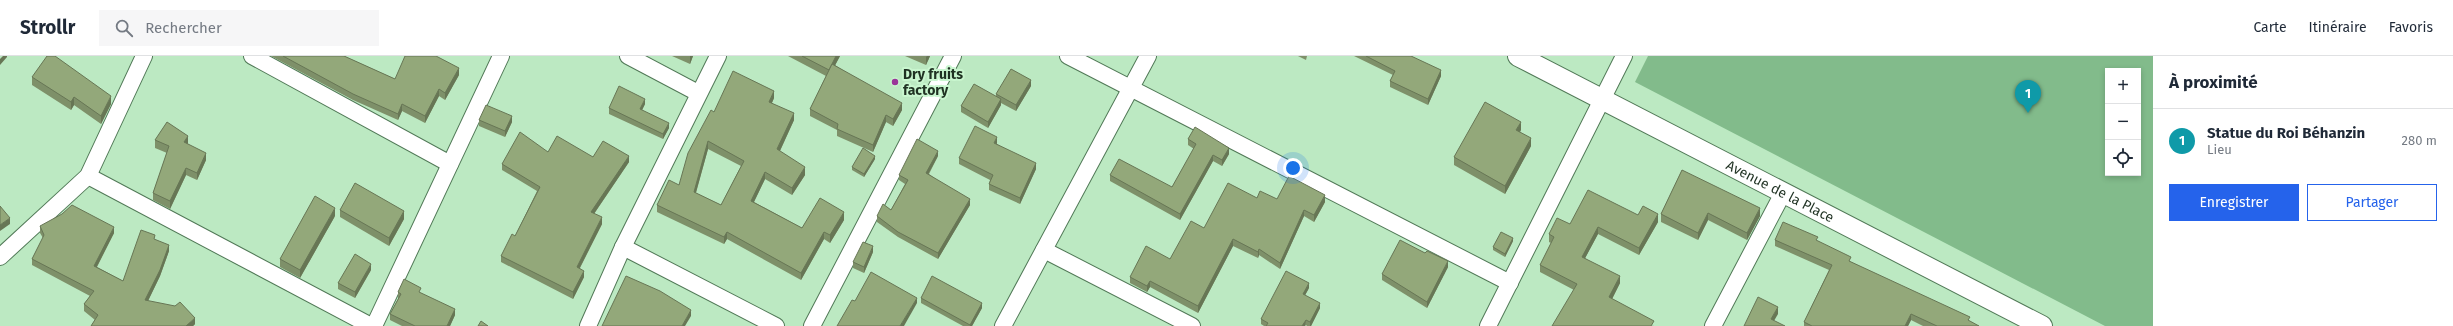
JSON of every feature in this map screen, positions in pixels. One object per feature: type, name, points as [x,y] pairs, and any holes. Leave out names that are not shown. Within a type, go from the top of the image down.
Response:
[{"type":"street","points":[[0,257],[88,176],[144,56]]},
{"type":"street","points":[[252,56],[450,164]]},
{"type":"street","points":[[88,176],[372,326],[501,56]]},
{"type":"street","points":[[628,56],[698,93]]},
{"type":"street","points":[[588,326],[623,246],[698,93],[718,56]]},
{"type":"street","points":[[812,326],[953,56]]},
{"type":"street","points":[[1068,56],[1132,87],[1510,283]]},
{"type":"street","points":[[1003,326],[1148,56]]},
{"type":"street","name":"Avenue de la Place","points":[[1518,56],[2042,326]]},
{"type":"street","points":[[1488,326],[1624,56]]},
{"type":"street","points":[[1713,326],[1783,193]]},
{"type":"street","points":[[623,246],[776,326]]},
{"type":"street","points":[[1044,250],[1192,326]]},
{"type":"green space","points":[[1648,56],[2153,56],[2153,326],[2105,326],[1635,82]]},
{"type":"building","points":[[47,56],[55,56],[111,96],[101,116],[74,97],[71,102],[32,77]]},
{"type":"building","points":[[283,56],[344,56],[395,79],[405,56],[436,56],[459,68],[445,93],[439,89],[425,116],[402,104],[398,114],[353,94]]},
{"type":"building","points":[[802,56],[836,56],[829,70]]},
{"type":"building","points":[[1366,56],[1411,56],[1441,70],[1428,99],[1390,81],[1395,71]]},
{"type":"building","points":[[832,64],[902,103],[893,119],[886,115],[873,145],[837,129],[838,124],[810,109]]},
{"type":"building","points":[[1011,69],[1031,80],[1016,105],[996,94]]},
{"type":"building","points":[[733,71],[774,91],[769,102],[794,113],[777,149],[805,167],[792,188],[765,172],[751,201],[802,228],[820,198],[844,212],[830,235],[824,232],[801,273],[727,232],[724,237],[657,205],[669,180],[679,185],[688,153],[711,110],[714,112]],"holes":[[[708,141],[744,161],[721,205],[694,192]]]},
{"type":"building","points":[[974,84],[1001,99],[988,122],[961,106]]},
{"type":"building","points":[[619,86],[645,99],[640,109],[669,123],[663,134],[609,108]]},
{"type":"building","points":[[1485,102],[1521,122],[1516,130],[1531,138],[1505,186],[1454,157]]},
{"type":"building","points":[[486,105],[512,116],[505,131],[479,120]]},
{"type":"building","points":[[167,122],[188,136],[184,142],[206,153],[197,173],[186,168],[170,201],[153,193],[169,146],[155,140]]},
{"type":"building","points":[[975,126],[997,137],[994,143],[1036,163],[1020,198],[989,184],[993,175],[959,158]]},
{"type":"building","points":[[1195,127],[1229,148],[1222,160],[1213,155],[1180,214],[1110,175],[1119,159],[1172,187],[1196,144],[1188,139]]},
{"type":"building","points":[[520,132],[548,152],[557,136],[593,157],[603,141],[629,156],[591,212],[602,217],[577,267],[584,271],[573,292],[501,256],[512,234],[515,236],[540,187],[502,164]]},
{"type":"building","points":[[917,139],[938,151],[926,173],[970,199],[938,253],[898,232],[877,216],[883,204],[891,210],[908,180],[899,175]]},
{"type":"building","points":[[863,148],[875,156],[864,174],[852,167]]},
{"type":"building","points":[[1682,170],[1760,208],[1747,233],[1708,213],[1698,233],[1661,214]]},
{"type":"building","points":[[1289,176],[1325,195],[1314,215],[1304,210],[1280,263],[1259,249],[1258,252],[1233,239],[1198,306],[1150,281],[1147,286],[1130,277],[1146,246],[1170,259],[1191,221],[1204,228],[1228,183],[1257,198],[1260,191],[1277,199]]},
{"type":"building","points":[[355,183],[404,211],[389,238],[340,210]]},
{"type":"building","points":[[1588,190],[1638,215],[1643,206],[1658,214],[1639,248],[1598,227],[1582,257],[1620,276],[1609,297],[1654,321],[1651,326],[1552,326],[1577,284],[1540,265],[1554,237],[1549,234],[1557,218],[1570,224]]},
{"type":"building","points":[[315,196],[335,208],[300,270],[280,259]]},
{"type":"building","points":[[72,205],[114,227],[94,266],[123,281],[141,230],[155,235],[154,239],[169,245],[160,270],[145,300],[175,306],[180,302],[195,318],[186,326],[91,326],[98,315],[84,304],[94,291],[32,259],[44,235],[40,226],[62,214]]},
{"type":"building","points":[[0,206],[10,218],[0,225]]},
{"type":"building","points":[[1783,222],[1818,237],[1816,240],[1851,257],[1849,261],[1970,317],[1968,320],[1979,326],[1937,326],[1911,314],[1905,326],[1812,326],[1804,322],[1832,265],[1775,240]]},
{"type":"building","points":[[1501,232],[1513,238],[1505,254],[1493,247]]},
{"type":"building","points":[[1400,240],[1425,253],[1427,251],[1448,261],[1427,302],[1382,274]]},
{"type":"building","points":[[863,242],[873,246],[864,267],[853,262]]},
{"type":"building","points":[[355,254],[371,264],[355,292],[338,283]]},
{"type":"building","points":[[1286,271],[1309,283],[1303,294],[1320,303],[1310,322],[1306,320],[1302,326],[1266,326],[1268,323],[1261,319]]},
{"type":"building","points":[[871,272],[917,298],[900,326],[837,326],[852,300],[855,301]]},
{"type":"building","points":[[626,276],[660,291],[691,310],[682,326],[602,326]]},
{"type":"building","points":[[932,276],[982,303],[970,325],[921,298]]},
{"type":"building","points":[[404,279],[421,288],[419,292],[455,309],[447,326],[415,326],[390,314],[401,294],[398,292]]},
{"type":"building","points":[[1758,297],[1778,307],[1771,319],[1785,326],[1744,326]]},
{"type":"building","points":[[481,321],[488,326],[478,326]]},
{"type":"place","name":"Dry fruits factory","points":[[895,82]]},
{"type":"place","name":"Statue du Roi Béhanzin","points":[[2028,113]]}]
